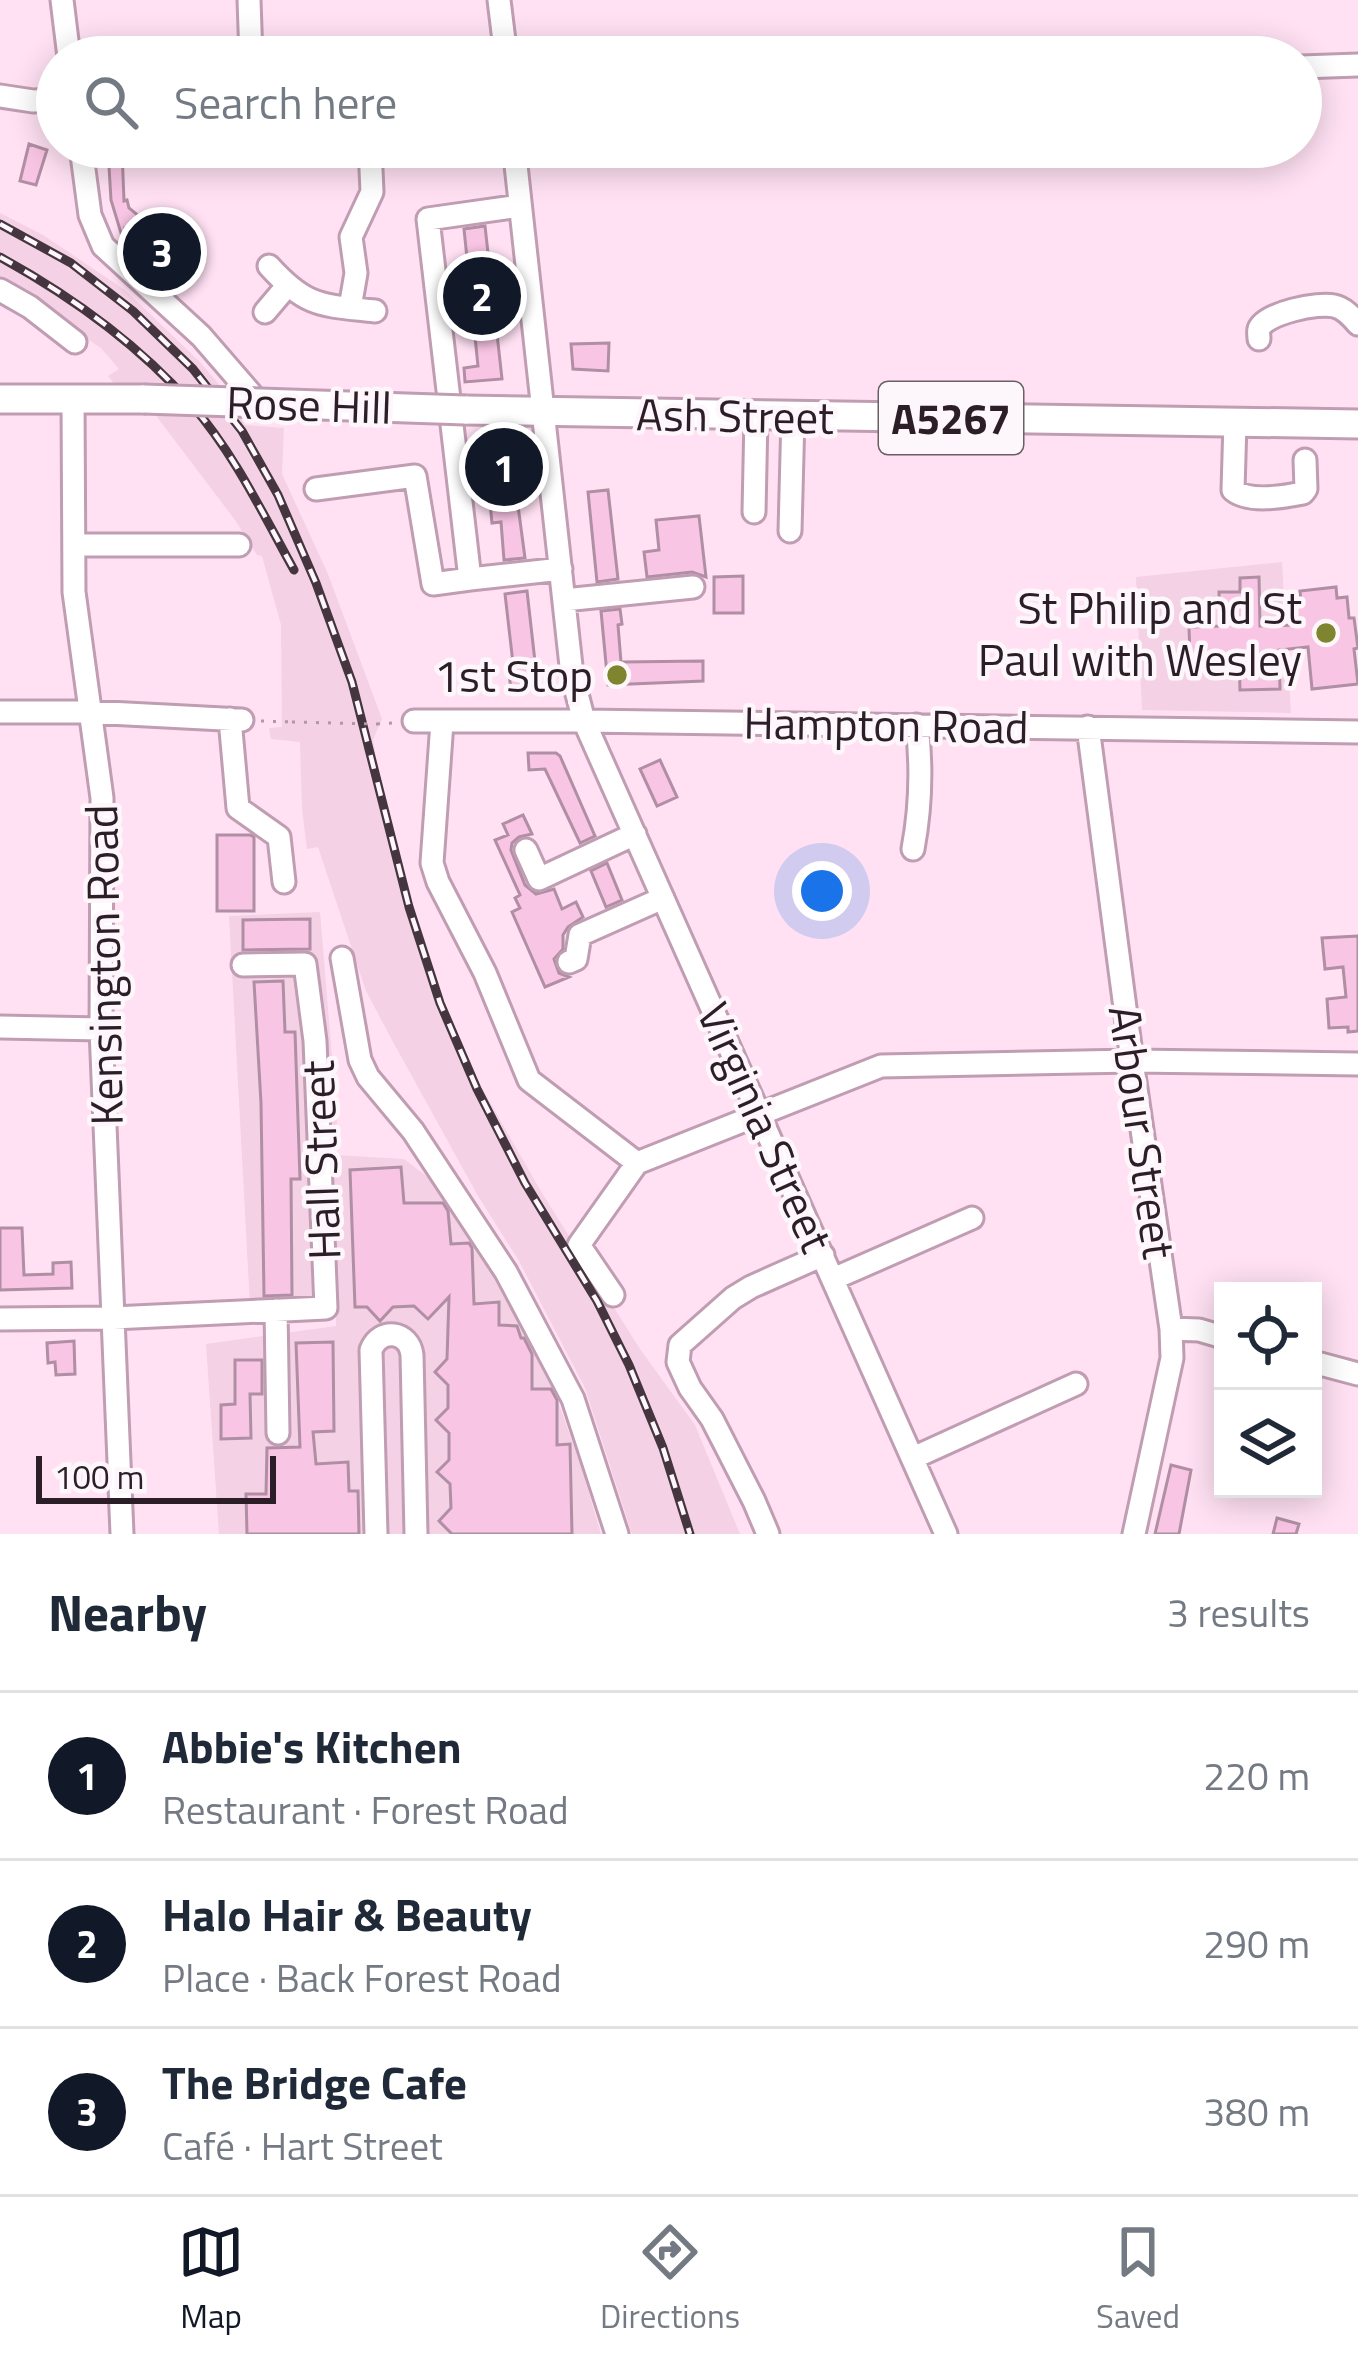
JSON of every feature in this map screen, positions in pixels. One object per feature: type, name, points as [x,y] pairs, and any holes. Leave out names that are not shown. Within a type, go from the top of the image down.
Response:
[{"type":"main road","name":"Rose Hill","points":[[74,398],[544,413]]},
{"type":"main road","name":"A5267","points":[[0,399],[74,398]]},
{"type":"main road","name":"Ash Street","points":[[544,413],[1358,424]]},
{"type":"street","points":[[62,0],[66,36]]},
{"type":"street","points":[[249,0],[250,36]]},
{"type":"street","points":[[499,0],[503,36]]},
{"type":"street","points":[[1322,66],[1358,65]]},
{"type":"street","points":[[0,95],[36,101]]},
{"type":"street","points":[[84,168],[90,215],[103,246],[201,336],[258,402]]},
{"type":"street","points":[[350,308],[356,273],[351,237],[372,192],[371,168]]},
{"type":"street","name":"Virginia Street","points":[[516,168],[572,675],[584,721],[946,1534]]},
{"type":"street","points":[[470,579],[428,219],[519,206]]},
{"type":"street","points":[[269,266],[287,286],[321,306],[375,311]]},
{"type":"street","points":[[265,312],[287,286]]},
{"type":"street","points":[[0,290],[75,342]]},
{"type":"street","points":[[1258,339],[1258,330],[1273,316],[1303,309],[1334,305],[1358,324]]},
{"type":"street","name":"Kensington Road","points":[[74,398],[74,592],[102,798],[101,1029],[122,1534]]},
{"type":"street","points":[[754,512],[756,416]]},
{"type":"street","points":[[790,531],[793,416]]},
{"type":"street","points":[[1235,422],[1233,490],[1237,494],[1303,493],[1305,460]]},
{"type":"street","points":[[316,489],[415,476],[433,584],[561,569]]},
{"type":"street","points":[[74,545],[239,545]]},
{"type":"street","points":[[564,600],[693,587]]},
{"type":"street","points":[[0,712],[236,720],[238,808],[279,837],[284,882]]},
{"type":"street","name":"Hampton Road","points":[[407,722],[1358,732]]},
{"type":"street","points":[[442,722],[432,863],[438,882],[485,973],[529,1080],[637,1162]]},
{"type":"street","points":[[913,848],[921,804],[916,725]]},
{"type":"street","name":"Arbour Street","points":[[1088,727],[1171,1328],[1172,1358],[1134,1534]]},
{"type":"street","points":[[526,850],[539,879],[635,834]]},
{"type":"street","points":[[568,962],[576,959],[580,935],[663,898]]},
{"type":"street","points":[[342,958],[360,1060],[368,1077],[413,1131],[506,1272],[573,1399],[617,1534]]},
{"type":"street","name":"Hall Street","points":[[0,1319],[326,1308],[315,1041],[305,964],[243,965]]},
{"type":"street","points":[[0,1027],[101,1029]]},
{"type":"street","points":[[613,1295],[579,1245],[637,1162],[881,1066],[1132,1061],[1358,1064]]},
{"type":"street","points":[[833,1279],[972,1218]]},
{"type":"street","points":[[768,1534],[712,1419],[690,1388],[678,1362],[680,1345],[733,1298],[823,1255]]},
{"type":"street","points":[[276,1310],[278,1433]]},
{"type":"street","points":[[1171,1328],[1214,1334]]},
{"type":"street","points":[[376,1534],[371,1350],[381,1336],[396,1335],[411,1345],[416,1534]]},
{"type":"street","points":[[1322,1364],[1358,1374]]},
{"type":"street","points":[[913,1458],[1076,1384]]},
{"type":"path","points":[[266,722],[407,722]]},
{"type":"shaded area","points":[[0,213],[43,235],[125,290],[199,361],[245,425],[284,428],[282,474],[328,574],[382,719],[373,740],[393,853],[435,984],[479,1083],[542,1193],[640,1349],[695,1425],[740,1534],[632,1534],[585,1388],[366,991],[318,847],[307,849],[300,742],[271,739],[269,728],[282,727],[281,625],[262,556],[135,388],[117,387],[108,376],[119,369],[101,348],[0,282]]},
{"type":"shaded area","points":[[1282,562],[1291,713],[1142,710],[1136,577]]},
{"type":"shaded area","points":[[320,912],[336,1155],[404,1159],[429,1178],[457,1213],[545,1366],[601,1534],[219,1534],[206,1344],[336,1326],[337,1182],[333,1304],[250,1306],[229,916]]},
{"type":"building","points":[[29,144],[36,146],[36,168],[41,168],[36,185],[20,181]]},
{"type":"building","points":[[109,168],[123,168],[124,201],[129,208],[190,259],[177,274],[125,229],[121,233],[111,200]]},
{"type":"building","points":[[485,226],[502,379],[465,382],[464,368],[478,366],[464,229]]},
{"type":"building","points":[[609,343],[608,371],[573,369],[571,344]]},
{"type":"building","points":[[510,446],[525,558],[504,560],[501,522],[492,523],[487,473],[474,474],[472,450]]},
{"type":"building","points":[[608,490],[618,579],[597,582],[588,492]]},
{"type":"building","points":[[699,516],[706,577],[692,572],[647,577],[644,552],[659,550],[656,520]]},
{"type":"building","points":[[743,576],[743,613],[714,613],[714,577]]},
{"type":"building","points":[[1259,577],[1260,626],[1296,625],[1294,603],[1301,602],[1300,591],[1336,587],[1337,598],[1347,597],[1358,648],[1354,649],[1358,684],[1312,689],[1308,647],[1279,650],[1280,689],[1240,690],[1239,656],[1190,657],[1189,627],[1220,626],[1219,592],[1240,592],[1240,578]]},
{"type":"building","points":[[527,591],[538,688],[511,691],[509,673],[514,672],[505,594]]},
{"type":"building","points":[[620,609],[621,662],[703,661],[703,681],[608,685],[601,611]]},
{"type":"building","points":[[528,753],[560,756],[595,836],[580,843],[545,769],[529,770]]},
{"type":"building","points":[[660,760],[677,797],[657,806],[640,769]]},
{"type":"building","points":[[523,815],[532,834],[519,837],[511,850],[525,885],[536,894],[554,889],[562,909],[576,902],[583,917],[568,927],[563,949],[554,959],[559,973],[569,977],[545,987],[512,912],[520,908],[515,898],[520,895],[495,840],[508,835],[503,824]]},
{"type":"building","points":[[217,835],[254,837],[254,911],[217,911]]},
{"type":"building","points":[[607,863],[622,900],[606,907],[591,871]]},
{"type":"building","points":[[310,919],[310,949],[243,950],[243,920]]},
{"type":"building","points":[[1358,936],[1358,1031],[1348,1032],[1348,1027],[1329,1028],[1327,999],[1346,997],[1343,967],[1325,969],[1322,938]]},
{"type":"building","points":[[283,981],[285,1032],[295,1032],[300,1179],[291,1179],[292,1295],[264,1296],[254,982]]},
{"type":"building","points":[[401,1167],[404,1203],[443,1203],[451,1244],[469,1243],[472,1248],[474,1304],[499,1302],[499,1325],[517,1326],[532,1354],[532,1389],[551,1389],[557,1400],[557,1445],[570,1444],[572,1534],[452,1534],[439,1521],[451,1508],[450,1484],[437,1472],[449,1460],[449,1433],[436,1420],[448,1408],[448,1385],[435,1372],[447,1359],[449,1297],[428,1319],[414,1306],[393,1307],[380,1321],[367,1307],[355,1307],[350,1170]]},
{"type":"building","points":[[0,1228],[22,1228],[24,1275],[53,1274],[53,1263],[71,1262],[72,1288],[0,1290]]},
{"type":"building","points":[[74,1341],[75,1374],[56,1375],[55,1362],[48,1363],[47,1343]]},
{"type":"building","points":[[333,1342],[334,1431],[313,1432],[316,1464],[348,1462],[349,1491],[358,1491],[359,1534],[247,1534],[246,1494],[266,1494],[267,1448],[300,1447],[296,1343]]},
{"type":"building","points":[[235,1360],[262,1360],[262,1394],[250,1394],[251,1438],[221,1439],[221,1405],[235,1404]]},
{"type":"building","points":[[1171,1465],[1191,1470],[1179,1534],[1155,1534]]},
{"type":"building","points":[[1277,1518],[1299,1524],[1296,1534],[1273,1534]]},
{"type":"railway","points":[[0,224],[71,263],[133,311],[193,369],[242,431],[278,495],[352,682],[409,907],[440,1003],[525,1183],[597,1301],[629,1365],[663,1448],[690,1534]]},
{"type":"railway","points":[[0,257],[102,322],[191,404],[247,484],[294,570]]},
{"type":"place","name":"The Bridge Cafe","points":[[162,252]]},
{"type":"place","name":"Halo Hair & Beauty","points":[[482,296]]},
{"type":"place","name":"Abbie's Kitchen","points":[[504,467]]},
{"type":"place","name":"St Philip and St Paul with Wesley","points":[[1326,633]]},
{"type":"place","name":"1st Stop","points":[[617,675]]}]
